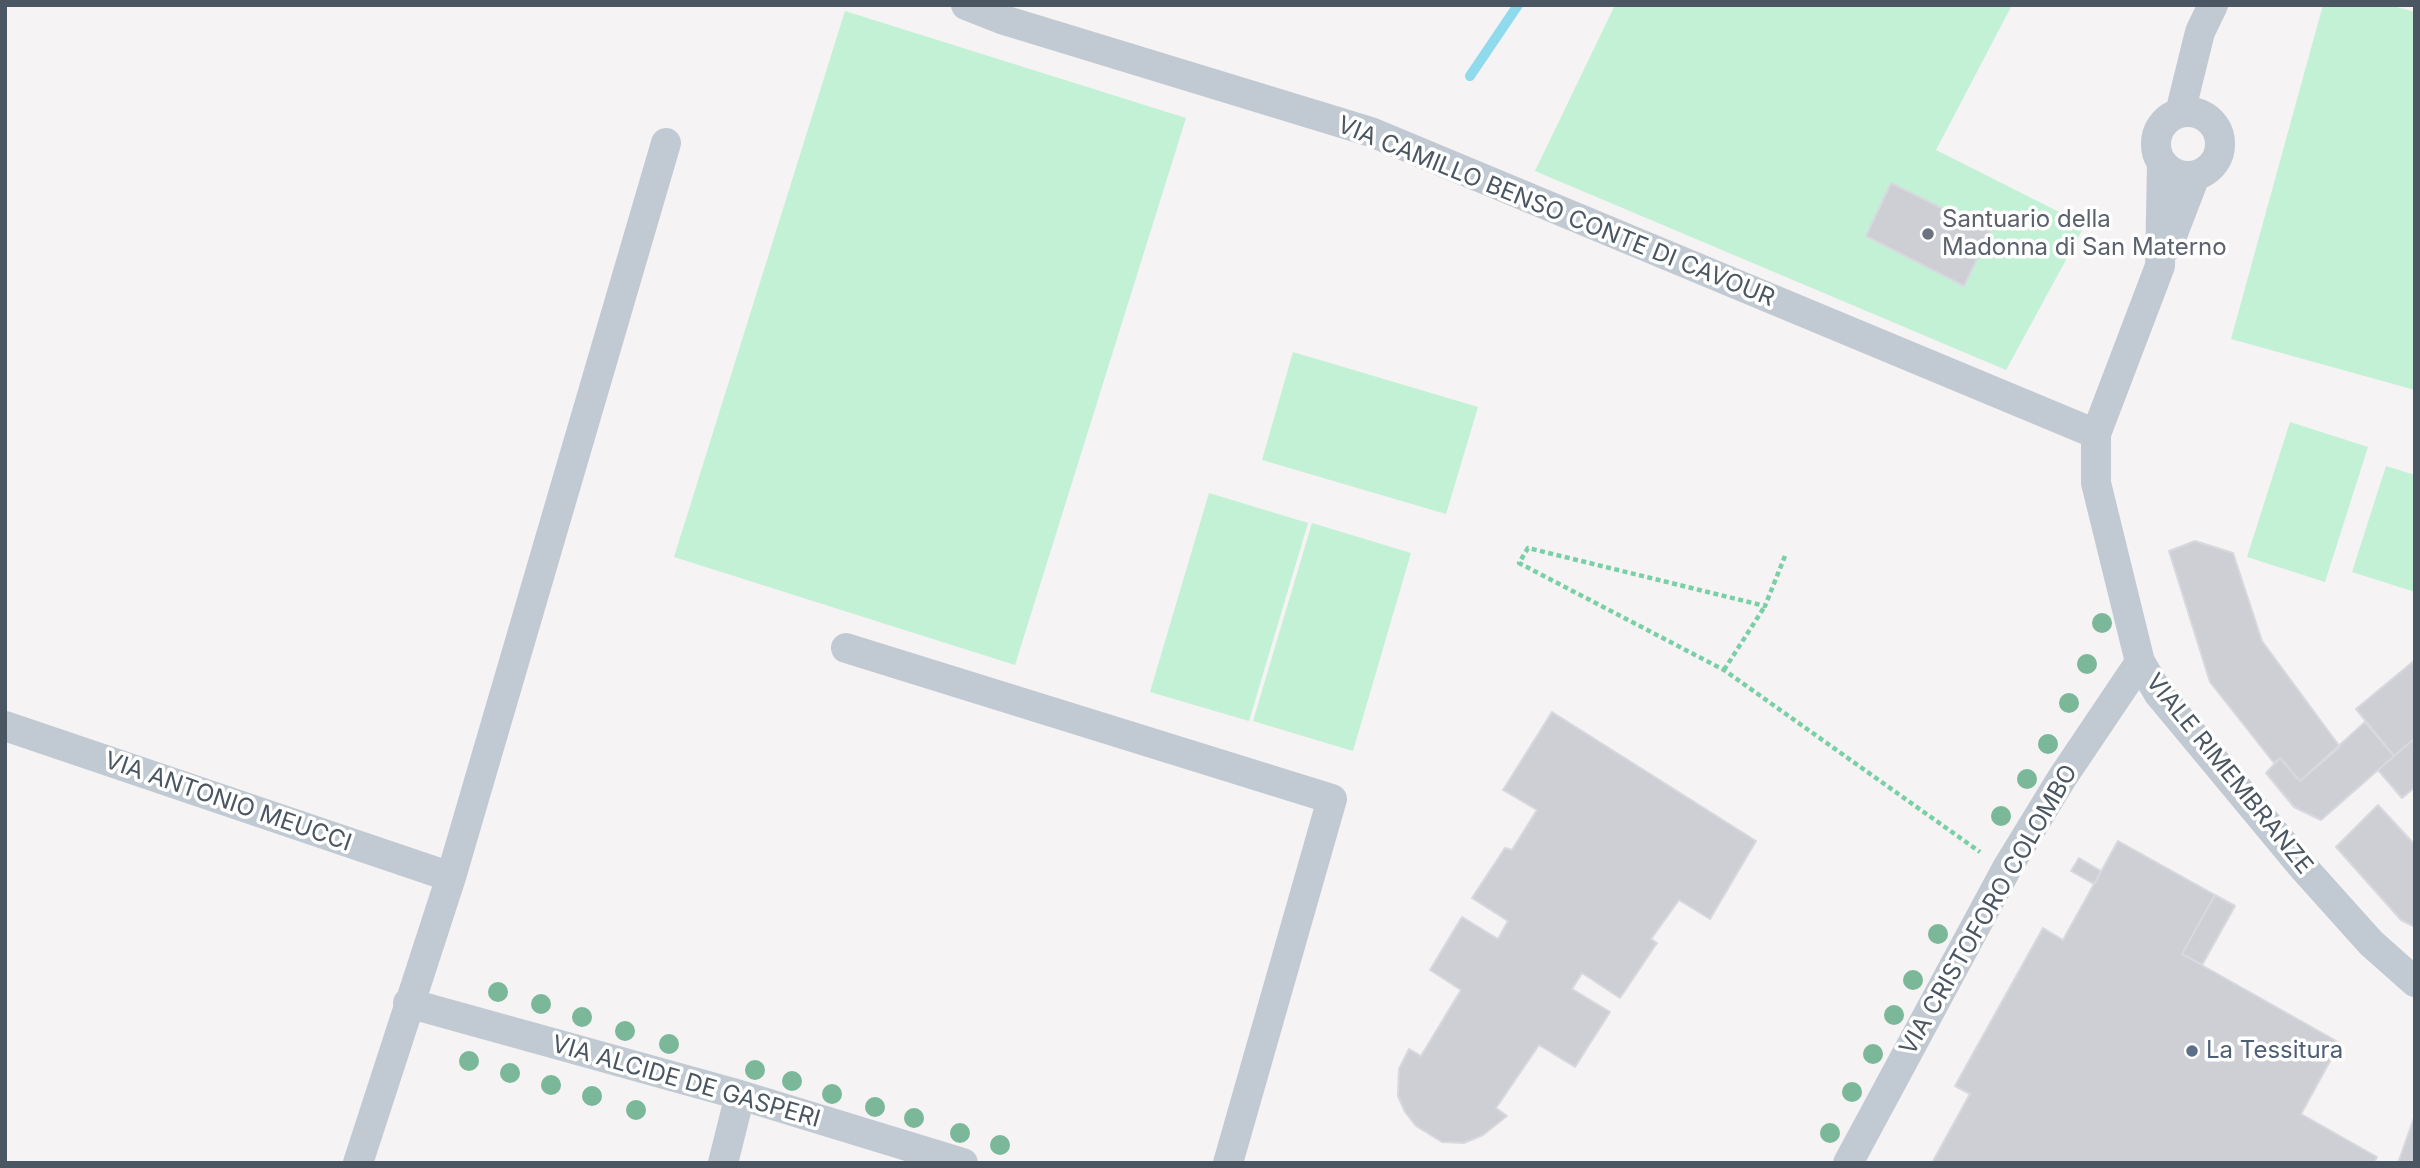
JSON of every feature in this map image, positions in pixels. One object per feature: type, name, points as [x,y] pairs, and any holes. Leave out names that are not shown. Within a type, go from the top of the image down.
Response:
[{"type":"street","name":"VIA CAMILLO BENSO CONTE DI CAVOUR","points":[[966,5],[1004,20],[1371,132],[2096,434]]},
{"type":"street","points":[[2194,116],[2200,32],[2213,5]]},
{"type":"street","points":[[2160,266],[2195,176],[2215,162],[2220,150],[2216,127],[2194,116],[2169,117],[2160,128],[2155,144],[2162,164],[2170,172],[2195,176]]},
{"type":"street","points":[[358,1163],[451,877],[666,143]]},
{"type":"street","name":"VIALE RIMEMBRANZE","points":[[2162,164],[2160,266],[2096,434],[2096,484],[2140,662],[2159,694],[2301,864],[2371,943],[2415,982]]},
{"type":"street","points":[[846,648],[1332,799],[1228,1163]]},
{"type":"street","name":"VIA CRISTOFORO COLOMBO","points":[[1848,1163],[2007,868],[2062,778],[2140,662]]},
{"type":"street","name":"VIA ANTONIO MEUCCI","points":[[5,726],[451,877]]},
{"type":"street","name":"VIA ALCIDE DE GASPERI","points":[[408,1003],[740,1095],[962,1163]]},
{"type":"street","points":[[723,1163],[740,1095]]},
{"type":"path","points":[[1765,606],[1528,548],[1519,563],[1724,670],[1980,852]]},
{"type":"path","points":[[1724,670],[1765,606],[1785,556]]},
{"type":"green space","points":[[1615,5],[2012,5],[1936,150],[2085,225],[2006,370],[1535,171]]},
{"type":"green space","points":[[2323,5],[2389,5],[2415,12],[2415,390],[2231,339]]},
{"type":"green space","points":[[845,11],[1186,118],[1015,665],[674,557]]},
{"type":"green space","points":[[1293,352],[1478,407],[1446,514],[1262,460]]},
{"type":"green space","points":[[2290,422],[2368,447],[2325,582],[2247,557]]},
{"type":"green space","points":[[2386,466],[2415,475],[2415,592],[2352,572]]},
{"type":"green space","points":[[1209,493],[1308,523],[1249,721],[1150,692]]},
{"type":"green space","points":[[1312,523],[1411,553],[1353,751],[1253,721]]},
{"type":"building","name":"Santuario della Madonna di San Materno","points":[[1891,183],[1990,232],[1964,286],[1866,236]]},
{"type":"building","points":[[2195,541],[2233,553],[2262,641],[2340,747],[2300,781],[2280,758],[2274,763],[2210,682],[2169,551]]},
{"type":"building","points":[[2415,660],[2415,738],[2394,756],[2356,709]]},
{"type":"building","points":[[1552,712],[1756,841],[1710,919],[1679,900],[1651,939],[1657,943],[1620,998],[1582,973],[1572,989],[1610,1012],[1575,1067],[1539,1045],[1496,1108],[1507,1116],[1483,1135],[1464,1143],[1442,1142],[1416,1126],[1405,1112],[1398,1096],[1399,1069],[1409,1049],[1421,1056],[1461,990],[1430,970],[1462,917],[1498,939],[1508,921],[1472,898],[1505,848],[1512,850],[1537,810],[1503,790]]},
{"type":"building","points":[[2365,722],[2394,756],[2321,820],[2294,807],[2266,773],[2280,758],[2300,781]]},
{"type":"building","points":[[2415,738],[2415,787],[2402,798],[2378,770]]},
{"type":"building","points":[[2378,805],[2415,845],[2415,927],[2401,920],[2336,847]]},
{"type":"building","points":[[2118,841],[2215,895],[2182,954],[2340,1043],[2301,1114],[2377,1157],[2374,1163],[1932,1163],[1970,1094],[1955,1086],[2043,928],[2063,940]]},
{"type":"building","points":[[2079,858],[2101,871],[2094,884],[2071,871]]},
{"type":"building","points":[[2215,895],[2235,906],[2202,965],[2182,954]]},
{"type":"building","points":[[2415,1115],[2415,1163],[2398,1163]]},
{"type":"waterway","points":[[1470,76],[1518,5]]},
{"type":"place","name":"Santuario della Madonna di San Materno","points":[[1928,234]]},
{"type":"place","name":"La Tessitura","points":[[2192,1051]]}]
